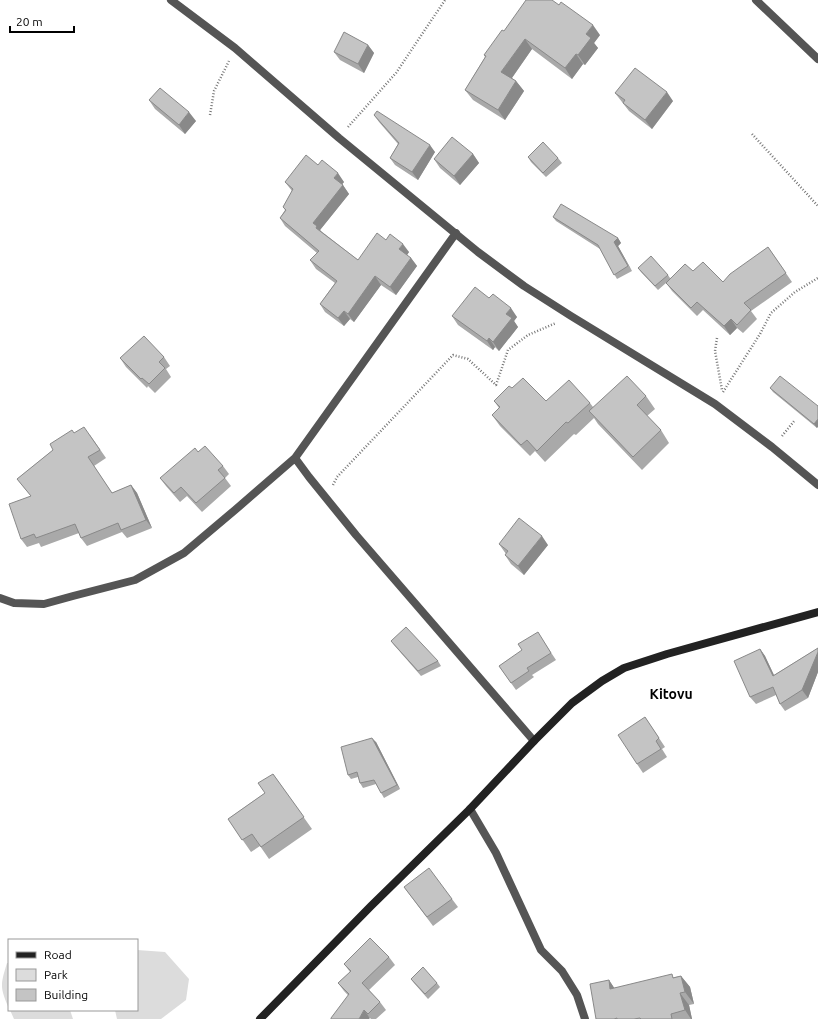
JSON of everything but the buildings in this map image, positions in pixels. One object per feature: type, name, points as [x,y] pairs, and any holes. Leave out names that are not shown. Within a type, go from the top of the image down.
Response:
[{"type":"street","points":[[171,0],[236,48],[339,138],[524,286],[715,404],[772,447],[818,485]]},
{"type":"street","points":[[756,0],[818,59]]},
{"type":"street","points":[[0,598],[14,603],[44,604],[135,580],[184,552],[295,458],[456,233]]},
{"type":"street","points":[[295,458],[356,535],[415,605],[534,741]]},
{"type":"street","points":[[261,1019],[375,902],[470,809],[572,703],[602,681],[624,668],[667,654],[818,612]]},
{"type":"street","points":[[470,809],[496,853],[541,950],[562,972],[577,995],[585,1019]]},
{"type":"path","points":[[339,138],[396,73],[445,0]]},
{"type":"path","points":[[210,114],[214,91],[236,48]]},
{"type":"path","points":[[752,134],[818,206]]},
{"type":"path","points":[[717,338],[714,351],[722,393],[760,334],[771,313],[795,292],[818,278]]},
{"type":"path","points":[[327,499],[337,477],[453,355],[468,359],[496,385],[508,350],[528,336],[571,316]]},
{"type":"path","points":[[772,447],[795,420]]},
{"type":"green space","points":[[138,950],[165,952],[189,979],[186,1000],[161,1019],[117,1019],[115,1011],[138,1011]]},
{"type":"green space","points":[[8,963],[8,1006],[2,986],[3,977]]},
{"type":"green space","points":[[10,1011],[70,1011],[73,1019],[14,1019]]},
{"type":"district","name":"Kitovu","points":[[671,694]]}]
